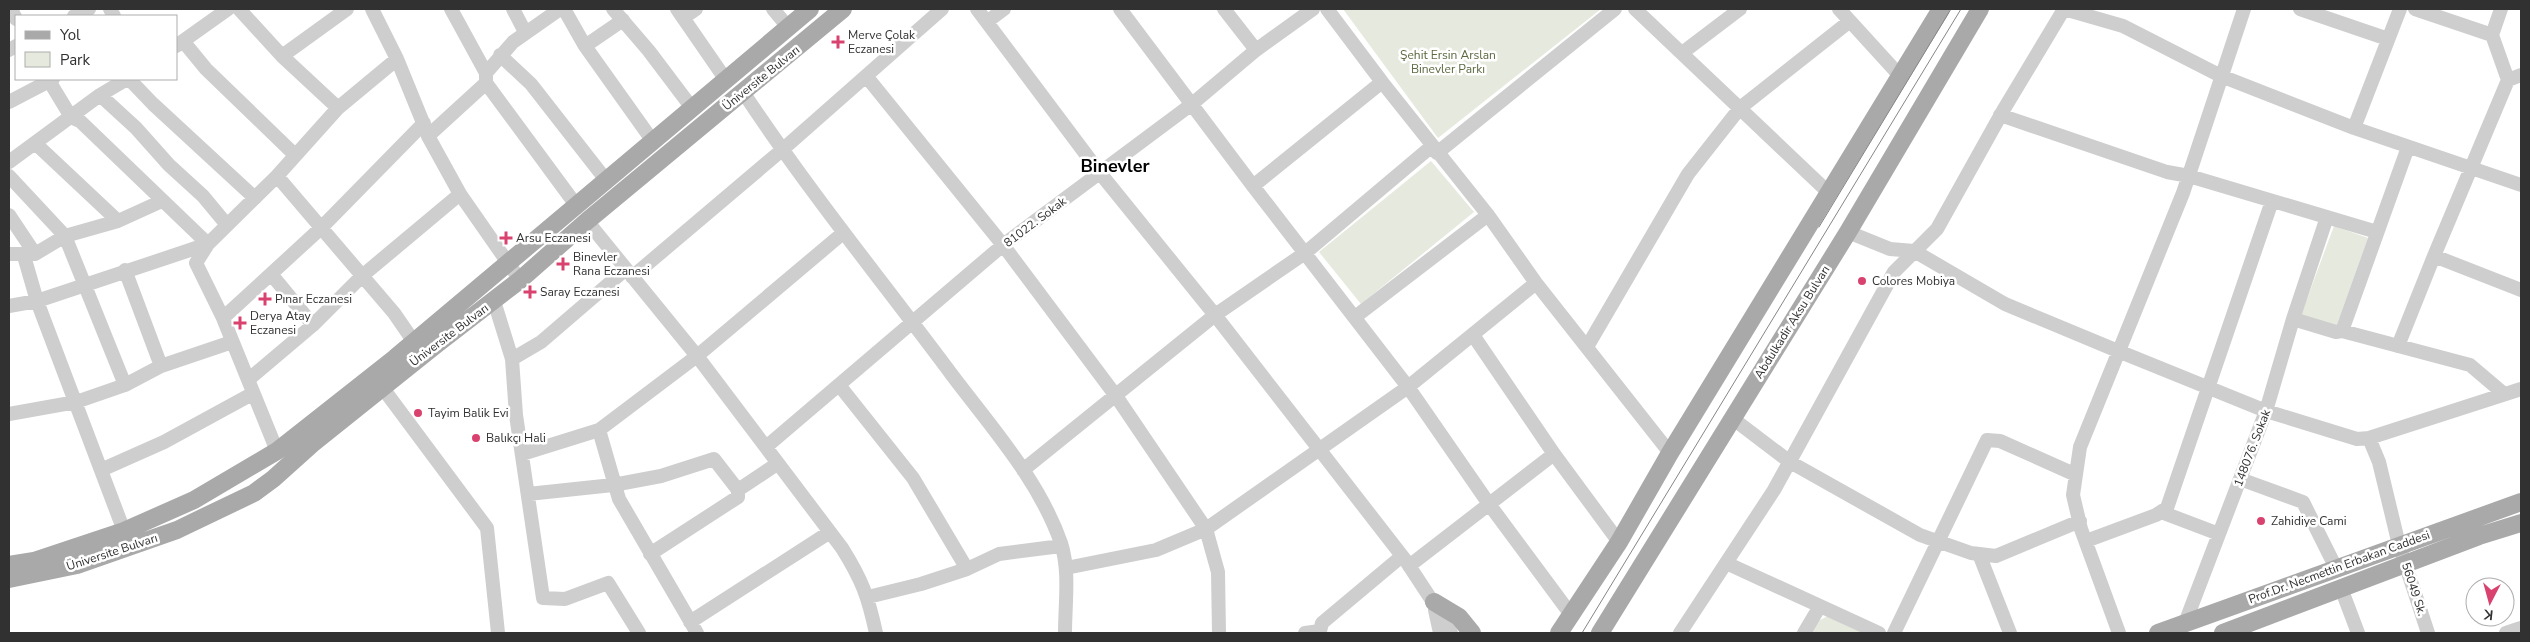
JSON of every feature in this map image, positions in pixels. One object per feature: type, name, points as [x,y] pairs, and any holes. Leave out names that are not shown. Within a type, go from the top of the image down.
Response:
[{"type":"main road","name":"Üniversite Bulvarı","points":[[9,565],[34,561],[124,531],[194,500],[277,451],[414,342],[810,9]]},
{"type":"main road","name":"Üniversite Bulvarı","points":[[9,579],[77,565],[177,530],[254,493],[382,387],[520,280],[587,221],[843,9]]},
{"type":"main road","points":[[1559,633],[1619,542],[1670,453],[1941,9]]},
{"type":"main road","name":"Abdulkadir Aksu Bulvarı","points":[[1600,633],[1848,232],[1980,9]]},
{"type":"main road","name":"Prof.Dr. Necmettin Erbakan Caddesi","points":[[2158,633],[2521,502]]},
{"type":"main road","name":"Prof.Dr. Necmettin Erbakan Caddesi","points":[[2223,633],[2521,523]]},
{"type":"main road","points":[[1434,602],[1459,617],[1472,633]]},
{"type":"street","points":[[76,15],[89,9]]},
{"type":"street","points":[[228,9],[180,43],[295,156]]},
{"type":"street","points":[[239,9],[282,56],[338,108]]},
{"type":"street","points":[[282,56],[347,9]]},
{"type":"street","points":[[372,9],[397,59],[426,130],[460,194],[520,280]]},
{"type":"street","points":[[451,9],[486,78],[576,205]]},
{"type":"street","points":[[513,9],[525,32]]},
{"type":"street","points":[[223,318],[426,130],[486,78],[500,56],[525,32],[560,9]]},
{"type":"street","points":[[564,9],[584,46],[652,140]]},
{"type":"street","points":[[613,9],[649,51],[692,108]]},
{"type":"street","points":[[696,9],[680,13],[726,80]]},
{"type":"street","points":[[773,9],[788,27]]},
{"type":"street","points":[[512,359],[541,342],[782,150],[942,9]]},
{"type":"street","points":[[977,9],[988,21],[1100,173],[1215,315],[1406,561],[1434,602],[1451,633]]},
{"type":"street","points":[[988,21],[1004,9]]},
{"type":"street","points":[[1120,9],[1408,387],[1489,504],[1572,616]]},
{"type":"street","points":[[1224,9],[1256,50]]},
{"type":"street","name":"81022. Sokak","points":[[766,448],[1003,245],[1192,104],[1256,50],[1313,9]]},
{"type":"street","points":[[1327,9],[1488,216],[1536,283],[1670,453]]},
{"type":"street","points":[[1023,470],[1215,315],[1306,253],[1435,149],[1615,9]]},
{"type":"street","points":[[1635,9],[1828,192]]},
{"type":"street","points":[[1682,53],[1740,9]]},
{"type":"street","points":[[1839,9],[1901,77]]},
{"type":"street","points":[[1680,633],[1790,462],[1894,272],[1938,229],[2000,116],[2064,9],[2104,15],[2220,76],[2354,128],[2521,185]]},
{"type":"street","points":[[2119,633],[2080,521],[2073,495],[2074,474],[2080,447],[2189,176],[2220,76],[2244,9]]},
{"type":"street","points":[[2300,9],[2388,39]]},
{"type":"street","points":[[2354,128],[2400,9]]},
{"type":"street","points":[[2398,346],[2470,169],[2515,77],[2492,35],[2415,9]]},
{"type":"street","points":[[2492,35],[2501,9]]},
{"type":"street","points":[[584,46],[623,20]]},
{"type":"street","points":[[1587,347],[1688,174],[1740,108],[1850,21]]},
{"type":"street","points":[[500,56],[531,84],[606,180]]},
{"type":"street","points":[[277,451],[252,394],[223,318],[196,263],[208,244],[278,176],[338,108],[397,59]]},
{"type":"street","points":[[866,76],[1003,245],[1116,396],[1206,529],[1218,572],[1218,633]]},
{"type":"street","points":[[9,102],[50,80],[71,117],[80,121],[208,244]]},
{"type":"street","points":[[9,162],[36,144],[100,95],[126,80]]},
{"type":"street","points":[[129,80],[255,198]]},
{"type":"street","points":[[1253,186],[1382,82]]},
{"type":"street","points":[[743,92],[782,150],[843,234],[1023,470],[1053,521],[1062,546],[1066,568],[1065,633]]},
{"type":"street","points":[[100,95],[136,128],[227,225]]},
{"type":"street","points":[[2000,116],[2158,169],[2189,176],[2377,232]]},
{"type":"street","points":[[36,144],[118,221]]},
{"type":"street","points":[[2342,330],[2408,147]]},
{"type":"street","points":[[9,176],[66,236],[125,385]]},
{"type":"street","points":[[278,176],[394,313],[414,342]]},
{"type":"street","points":[[248,380],[313,324],[362,276],[460,194]]},
{"type":"street","points":[[9,254],[29,255],[66,236],[118,221],[162,201]]},
{"type":"street","points":[[2086,541],[2167,508],[2272,201]]},
{"type":"street","points":[[9,214],[29,255],[37,301],[124,531]]},
{"type":"street","points":[[1355,317],[1488,216]]},
{"type":"street","name":"148076. Sokak","points":[[2185,623],[2266,411],[2327,217]]},
{"type":"street","points":[[587,221],[697,356],[830,532],[857,572],[868,596],[876,633]]},
{"type":"street","points":[[1848,232],[1890,249],[1914,251],[2005,304],[2208,388],[2266,411],[2357,439],[2369,438],[2503,393],[2521,389]]},
{"type":"street","points":[[522,454],[599,430],[697,356],[843,234]]},
{"type":"street","points":[[9,306],[37,301],[124,270],[208,244]]},
{"type":"street","points":[[2434,256],[2521,290]]},
{"type":"street","points":[[124,270],[161,366]]},
{"type":"street","points":[[271,274],[313,324]]},
{"type":"street","points":[[1066,568],[1156,550],[1206,529],[1408,387],[1536,283]]},
{"type":"street","points":[[494,301],[512,359],[522,454],[543,598],[565,599],[608,583],[639,633]]},
{"type":"street","points":[[2294,319],[2336,332],[2342,330],[2470,365],[2503,393]]},
{"type":"street","points":[[1473,335],[1554,454],[1619,542]]},
{"type":"street","points":[[9,414],[76,402],[125,385],[161,366],[232,342]]},
{"type":"street","points":[[840,385],[913,478],[967,569]]},
{"type":"street","points":[[382,387],[487,528],[498,633]]},
{"type":"street","points":[[101,470],[164,442],[252,394]]},
{"type":"street","points":[[1732,418],[1790,462],[1920,535],[1980,554],[1996,556],[2080,521]]},
{"type":"street","points":[[599,430],[613,485],[650,554],[694,628],[830,532]]},
{"type":"street","name":"56049 Sk.","points":[[2369,438],[2379,462],[2399,545],[2428,633]]},
{"type":"street","points":[[1894,633],[1987,440],[2000,442],[2074,474]]},
{"type":"street","points":[[1304,633],[1320,632],[1322,623],[1406,561],[1489,504],[1554,454]]},
{"type":"street","points":[[528,494],[613,485],[661,476],[714,458],[738,490],[738,497],[650,554]]},
{"type":"street","points":[[738,490],[777,464]]},
{"type":"street","points":[[2240,478],[2303,502],[2336,568]]},
{"type":"street","points":[[2161,512],[2219,534]]},
{"type":"street","points":[[868,596],[921,584],[967,569],[999,554],[1062,546]]},
{"type":"street","points":[[1980,554],[2010,633]]},
{"type":"street","points":[[1726,563],[1878,633]]},
{"type":"street","points":[[2341,588],[2358,633]]},
{"type":"street","points":[[1434,602],[1440,633]]},
{"type":"street","points":[[1804,633],[1820,606]]},
{"type":"street","points":[[2506,633],[2521,628]]},
{"type":"green space","name":"Şehit Ersin Arslan Binevler Parkı","points":[[1343,9],[1601,9],[1438,138]]},
{"type":"green space","points":[[1431,161],[1474,212],[1361,304],[1319,252]]},
{"type":"green space","points":[[2334,226],[2368,238],[2336,327],[2301,315]]},
{"type":"green space","points":[[1828,616],[1866,633],[1811,633],[1818,621]]},
{"type":"tram line","points":[[1819,227],[1951,9]]},
{"type":"tram line","points":[[1582,633],[1961,9]]},
{"type":"place","name":"Merve Çolak Eczanesi","points":[[838,42]]},
{"type":"place","name":"Arsu Eczanesi","points":[[506,238]]},
{"type":"place","name":"Binevler Rana Eczanesi","points":[[563,264]]},
{"type":"place","name":"Colores Mobiya","points":[[1862,281]]},
{"type":"place","name":"Saray Eczanesi","points":[[530,292]]},
{"type":"place","name":"Pınar Eczanesi","points":[[265,299]]},
{"type":"place","name":"Derya Atay Eczanesi","points":[[240,323]]},
{"type":"place","name":"Tayim Balik Evi","points":[[418,413]]},
{"type":"place","name":"Balıkçı Hali","points":[[476,438]]},
{"type":"place","name":"Zahidiye Cami","points":[[2261,521]]},
{"type":"district","name":"Binevler","points":[[1115,166]]}]
